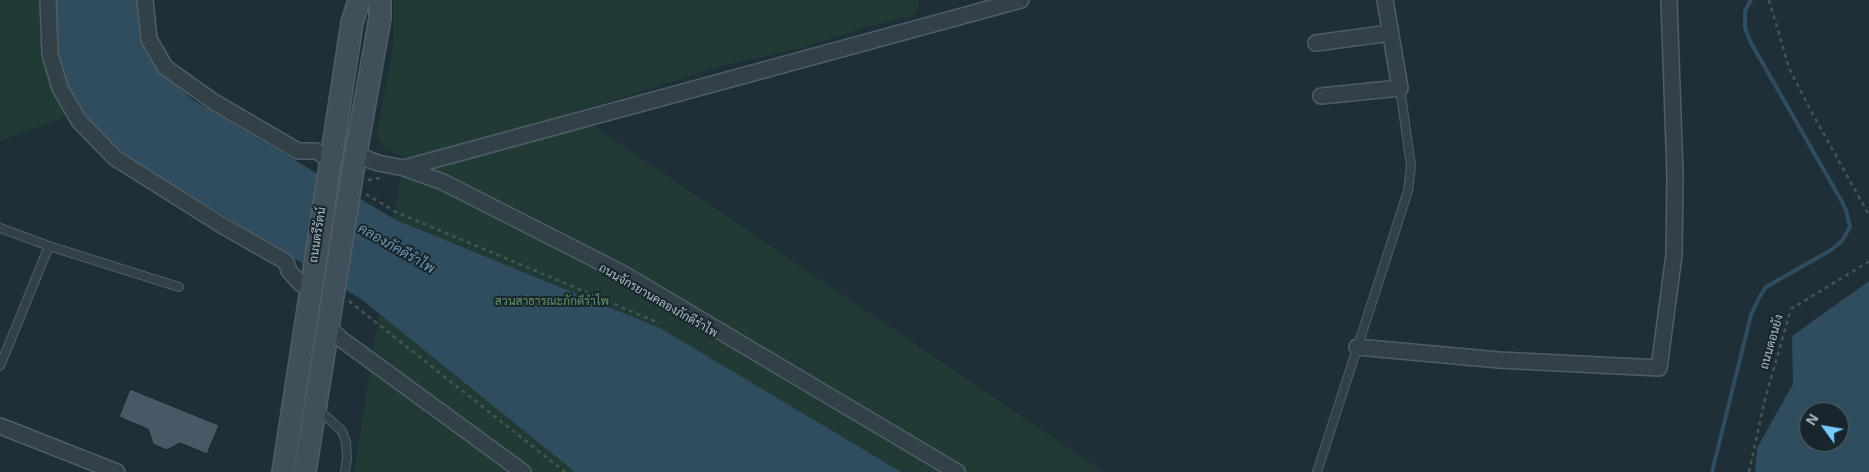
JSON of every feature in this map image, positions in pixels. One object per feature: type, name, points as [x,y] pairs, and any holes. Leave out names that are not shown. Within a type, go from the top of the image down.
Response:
[{"type":"main road","name":"ถนนตรีรัตน์","points":[[283,472],[310,286],[352,23],[359,0]]},
{"type":"main road","name":"ถนนตรีรัตน์","points":[[305,472],[328,327],[339,301],[359,182],[357,155],[380,18],[380,0]]},
{"type":"street","points":[[48,0],[50,54],[60,88],[80,121],[115,158],[223,226],[286,262],[289,271],[301,284],[310,286]]},
{"type":"street","points":[[145,0],[149,39],[165,67],[214,102],[298,151],[316,151],[330,160]]},
{"type":"street","points":[[1321,96],[1400,88],[1385,0]]},
{"type":"street","points":[[1357,347],[1499,360],[1659,368],[1674,255],[1675,175],[1669,0]]},
{"type":"street","points":[[404,168],[1013,1]]},
{"type":"street","points":[[1316,43],[1390,33]]},
{"type":"street","points":[[357,155],[378,163],[404,168],[443,182],[622,273],[957,472]]},
{"type":"street","points":[[328,327],[341,339],[521,471]]},
{"type":"street","points":[[0,426],[117,472]]},
{"type":"lane","points":[[1317,472],[1408,191],[1410,155],[1400,88]]},
{"type":"lane","points":[[0,228],[49,246],[178,287]]},
{"type":"lane","points":[[0,366],[49,246]]},
{"type":"lane","points":[[316,407],[342,432],[346,442],[347,458],[345,472]]},
{"type":"path","points":[[1769,0],[1789,68],[1869,216]]},
{"type":"path","points":[[359,182],[380,178]]},
{"type":"path","points":[[359,182],[396,212],[659,323]]},
{"type":"path","name":"ถนนดอนยัง","points":[[1749,472],[1765,399],[1791,309],[1868,262],[1869,257]]},
{"type":"path","points":[[339,301],[565,472]]},
{"type":"green space","points":[[0,0],[40,0],[41,43],[56,96],[75,113],[0,141]]},
{"type":"green space","name":"สวนสาธารณะภักดีรำไพ","points":[[394,0],[918,0],[918,9],[912,16],[867,27],[802,48],[717,67],[573,112],[1104,472],[354,472],[404,156],[384,148],[376,137],[394,41]]},
{"type":"water","name":"คลองภัคดีรำไพ","points":[[52,0],[139,0],[139,12],[147,51],[164,75],[193,100],[396,220],[660,328],[901,472],[575,472],[361,299],[108,145],[81,109],[57,68]]},
{"type":"water","points":[[1869,281],[1869,472],[1755,472],[1757,448],[1793,384],[1792,336]]},
{"type":"building","points":[[130,389],[219,425],[207,454],[180,443],[167,450],[153,444],[148,429],[119,417]]},
{"type":"waterway","points":[[1712,472],[1751,315],[1759,298],[1766,287],[1831,250],[1842,241],[1850,227],[1846,210],[1841,200],[1751,43],[1745,28],[1745,11],[1751,0]]}]
